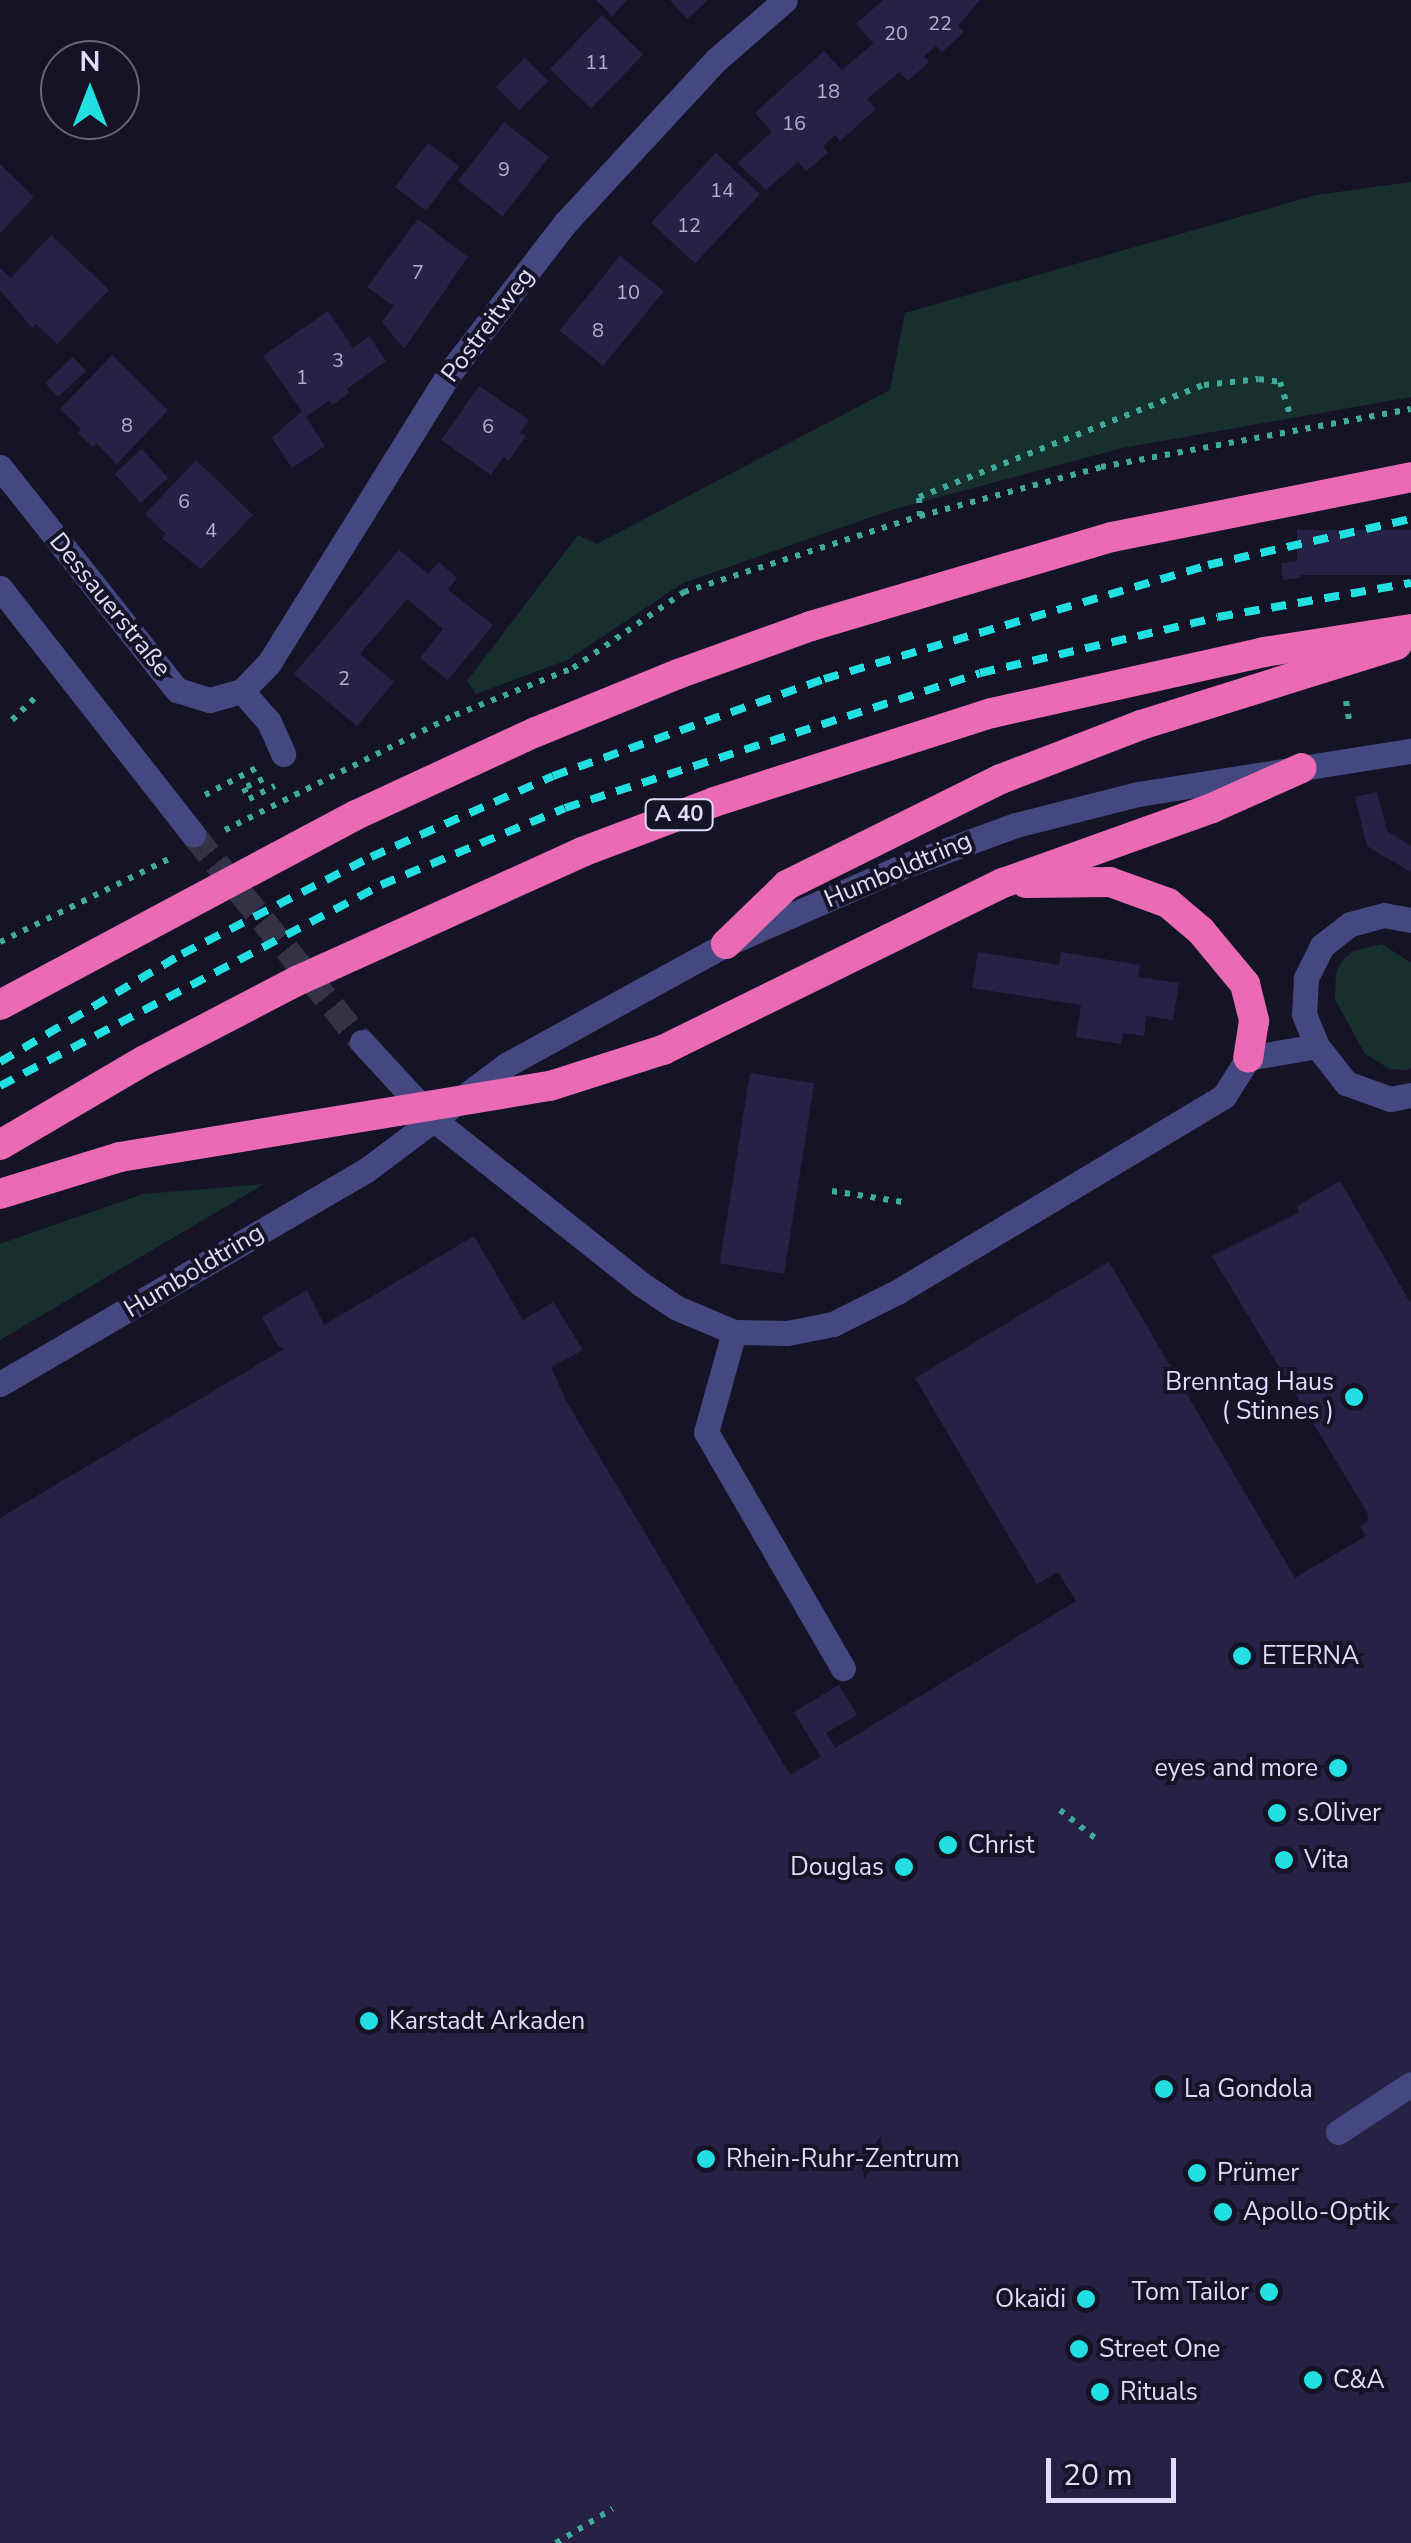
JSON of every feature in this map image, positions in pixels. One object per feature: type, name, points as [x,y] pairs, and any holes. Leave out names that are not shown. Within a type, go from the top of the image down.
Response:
[{"type":"highway","points":[[0,1006],[356,815],[536,732],[678,674],[810,626],[1112,537],[1411,478]]},
{"type":"highway","name":"A 40","points":[[0,1145],[146,1060],[299,980],[582,852],[714,802],[846,756],[1028,704],[1246,656],[1411,629]]},
{"type":"highway","points":[[726,944],[787,884],[1001,780],[1140,726],[1270,689],[1411,641]]},
{"type":"highway","points":[[0,1194],[57,1174],[154,1150],[550,1086],[663,1050],[1003,883],[1212,808],[1302,768]]},
{"type":"highway","points":[[1003,883],[1110,882],[1168,903],[1201,932],[1245,984],[1254,1021],[1248,1058]]},
{"type":"street","name":"Postreitweg","points":[[242,691],[269,664],[448,374],[554,237],[716,60],[785,0]]},
{"type":"street","name":"Dessauerstraße","points":[[0,467],[178,690],[210,700],[242,691]]},
{"type":"street","points":[[0,588],[176,811],[195,841]]},
{"type":"street","points":[[242,691],[269,722],[283,754]]},
{"type":"street","name":"Humboldtring","points":[[0,1384],[365,1171],[506,1066],[726,944],[902,866],[1016,825],[1138,794],[1411,751]]},
{"type":"street","points":[[1411,920],[1384,915],[1350,924],[1322,946],[1306,978],[1304,1014],[1317,1046],[1346,1084],[1390,1099],[1411,1095]]},
{"type":"street","points":[[362,1042],[433,1119],[641,1284],[677,1308],[734,1332],[787,1333],[833,1324],[896,1292],[1224,1096],[1248,1058],[1317,1046]]},
{"type":"street","points":[[734,1332],[706,1432],[843,1668]]},
{"type":"street","points":[[1338,2132],[1411,2084]]},
{"type":"path","points":[[920,516],[919,497],[1204,385],[1258,379],[1280,382],[1290,418]]},
{"type":"path","points":[[0,942],[455,714],[573,668],[684,592],[920,516],[1102,467],[1411,409]]},
{"type":"path","points":[[1346,701],[1350,721]]},
{"type":"path","points":[[176,811],[283,754]]},
{"type":"path","points":[[249,786],[244,788],[249,799],[254,797]]},
{"type":"path","points":[[832,1191],[903,1202]]},
{"type":"path","points":[[1060,1810],[1095,1838]]},
{"type":"path","points":[[556,2543],[612,2508]]},
{"type":"green space","points":[[1411,182],[1411,397],[1122,448],[891,510],[683,583],[567,660],[476,694],[467,681],[578,535],[597,544],[890,390],[905,313],[1316,195]]},
{"type":"green space","points":[[1382,944],[1411,963],[1411,1068],[1405,1070],[1390,1069],[1365,1054],[1335,999],[1336,973],[1342,961],[1353,951]]},
{"type":"green space","points":[[264,1184],[0,1340],[0,1244],[143,1194]]},
{"type":"building","points":[[596,0],[627,0],[612,16]]},
{"type":"building","points":[[670,0],[708,0],[687,19]]},
{"type":"building","points":[[883,0],[980,0],[958,26],[964,32],[942,52],[936,46],[924,56],[929,62],[908,81],[899,72],[867,99],[876,109],[840,141],[835,135],[823,146],[828,153],[806,171],[798,162],[766,190],[738,163],[772,132],[755,113],[824,51],[842,70],[874,43],[856,24]]},
{"type":"building","points":[[602,15],[643,55],[591,109],[550,69]]},
{"type":"building","points":[[525,58],[548,81],[519,110],[496,87]]},
{"type":"building","points":[[504,122],[549,157],[503,216],[458,181]]},
{"type":"building","points":[[428,143],[459,166],[426,210],[395,187]]},
{"type":"building","points":[[716,153],[760,194],[695,263],[651,222]]},
{"type":"building","points":[[0,164],[34,197],[0,233]]},
{"type":"building","points":[[418,219],[468,257],[404,349],[382,322],[394,306],[367,287]]},
{"type":"building","points":[[51,235],[109,290],[57,344],[36,324],[32,328],[0,290],[0,268],[11,278]]},
{"type":"building","points":[[620,256],[664,291],[603,366],[560,331]]},
{"type":"building","points":[[328,311],[353,348],[369,336],[386,361],[347,389],[349,393],[341,399],[332,405],[330,400],[306,417],[325,446],[292,468],[272,438],[302,411],[263,356]]},
{"type":"building","points":[[112,355],[168,410],[117,464],[96,443],[93,447],[85,440],[78,433],[81,429],[60,409]]},
{"type":"building","points":[[73,357],[86,371],[58,397],[45,383]]},
{"type":"building","points":[[479,386],[529,420],[520,433],[526,436],[509,461],[503,457],[491,475],[441,440]]},
{"type":"building","points":[[142,449],[168,478],[141,503],[115,474]]},
{"type":"building","points":[[196,460],[253,515],[201,569],[162,538],[166,534],[145,514]]},
{"type":"building","points":[[1297,530],[1411,530],[1411,575],[1297,575]]},
{"type":"building","points":[[399,550],[428,574],[439,562],[457,578],[448,590],[493,625],[448,680],[420,658],[443,629],[407,599],[360,654],[394,682],[357,726],[294,674]]},
{"type":"building","points":[[1299,561],[1301,578],[1283,580],[1281,563]]},
{"type":"building","points":[[1377,792],[1387,831],[1411,846],[1411,872],[1367,846],[1355,797]]},
{"type":"building","points":[[978,952],[1059,965],[1061,952],[1140,965],[1138,977],[1179,983],[1173,1020],[1146,1016],[1144,1036],[1123,1033],[1121,1044],[1076,1037],[1081,1005],[972,988]]},
{"type":"building","points":[[750,1073],[814,1083],[784,1274],[720,1264]]},
{"type":"building","name":"Rhein-Ruhr-Zentrum","points":[[1340,1181],[1411,1304],[1411,2543],[0,2543],[0,1518],[284,1349],[278,1346],[262,1317],[307,1290],[324,1325],[474,1236],[523,1320],[553,1302],[583,1350],[551,1367],[566,1401],[790,1775],[821,1757],[794,1712],[839,1685],[857,1715],[826,1733],[835,1748],[1076,1601],[1058,1572],[1037,1584],[915,1378],[1109,1262],[1295,1578],[1366,1536],[1360,1526],[1369,1521],[1367,1512],[1212,1256],[1300,1212],[1296,1207]]},
{"type":"tunnel","points":[[193,834],[362,1042]]},
{"type":"railway","points":[[0,1062],[182,954],[371,857],[553,776],[824,679],[1208,565],[1411,519]]},
{"type":"railway","points":[[0,1086],[381,885],[565,808],[980,673],[1218,617],[1411,583]]},
{"type":"place","name":"Brenntag Haus ( Stinnes )","points":[[1354,1397]]},
{"type":"place","name":"ETERNA","points":[[1242,1656]]},
{"type":"place","name":"eyes and more","points":[[1338,1768]]},
{"type":"place","name":"s.Oliver","points":[[1277,1813]]},
{"type":"place","name":"Christ","points":[[948,1845]]},
{"type":"place","name":"Vita","points":[[1284,1860]]},
{"type":"place","name":"Douglas","points":[[904,1867]]},
{"type":"place","name":"Karstadt Arkaden","points":[[369,2021]]},
{"type":"place","name":"La Gondola","points":[[1164,2089]]},
{"type":"place","name":"Rhein-Ruhr-Zentrum","points":[[706,2159]]},
{"type":"place","name":"Prümer","points":[[1197,2173]]},
{"type":"place","name":"Apollo-Optik","points":[[1223,2212]]},
{"type":"place","name":"Tom Tailor","points":[[1269,2292]]},
{"type":"place","name":"Okaïdi","points":[[1086,2299]]},
{"type":"place","name":"Street One","points":[[1079,2349]]},
{"type":"place","name":"C&A","points":[[1313,2380]]},
{"type":"place","name":"Rituals","points":[[1100,2392]]}]
